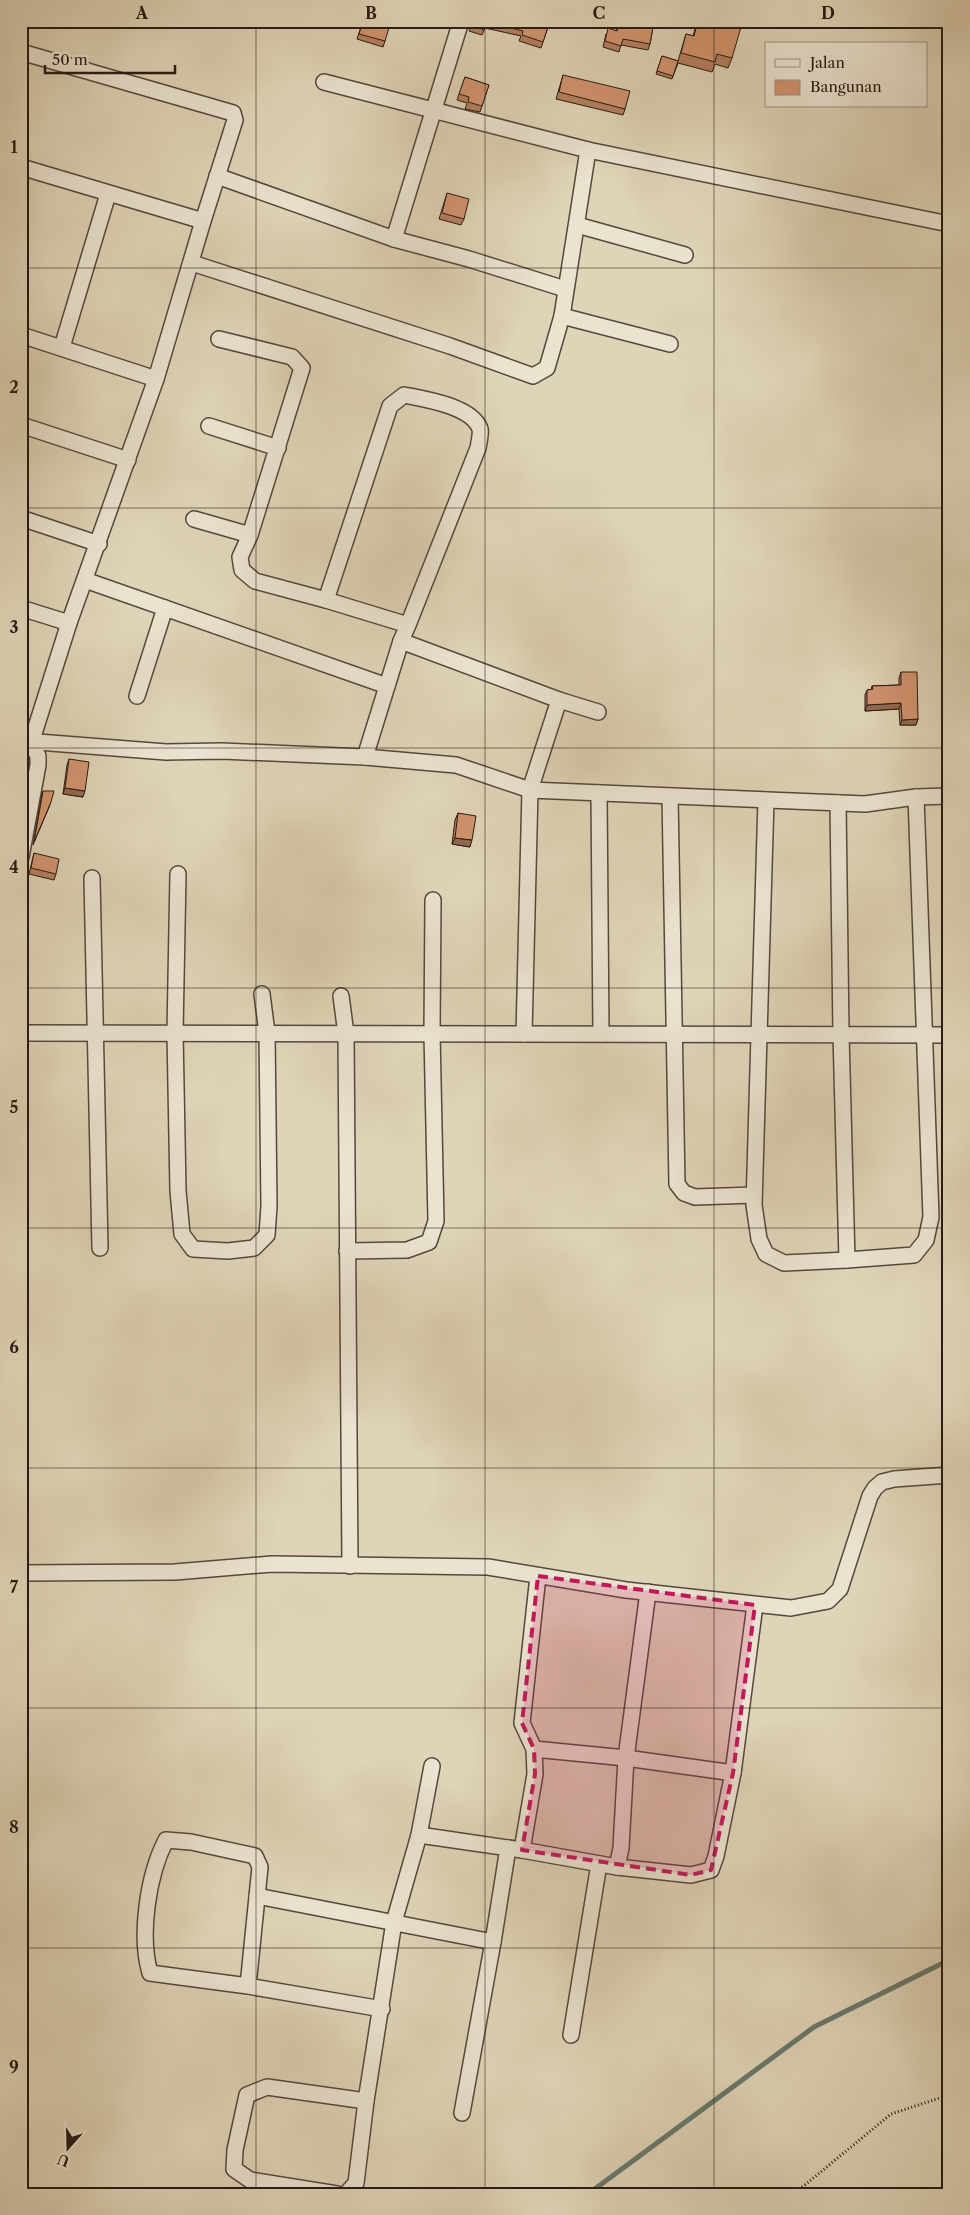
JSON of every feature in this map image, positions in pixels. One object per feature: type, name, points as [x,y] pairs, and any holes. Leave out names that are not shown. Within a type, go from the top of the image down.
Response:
[{"type":"street","points":[[394,240],[461,21]]},
{"type":"street","points":[[21,52],[233,113],[235,120],[156,379],[26,741]]},
{"type":"street","points":[[324,82],[588,150],[949,224]]},
{"type":"street","points":[[192,263],[450,346],[533,376],[546,368],[562,316],[588,150]]},
{"type":"street","points":[[22,170],[203,221]]},
{"type":"street","points":[[217,176],[394,240],[469,259],[565,289]]},
{"type":"street","points":[[62,347],[108,194]]},
{"type":"street","points":[[577,225],[685,255]]},
{"type":"street","points":[[562,316],[670,344]]},
{"type":"street","points":[[21,334],[156,379]]},
{"type":"street","points":[[219,339],[292,357],[302,368],[250,535],[240,557],[242,570],[255,581],[408,625]]},
{"type":"street","points":[[326,600],[390,406],[404,395],[443,403],[474,419],[480,430],[478,448],[401,641],[365,757]]},
{"type":"street","points":[[21,425],[128,460]]},
{"type":"street","points":[[209,426],[278,448]]},
{"type":"street","points":[[21,518],[98,544]]},
{"type":"street","points":[[194,519],[250,535]]},
{"type":"street","points":[[85,580],[387,686]]},
{"type":"street","points":[[21,608],[69,622]]},
{"type":"street","points":[[137,696],[165,608]]},
{"type":"street","points":[[401,641],[558,700],[598,712]]},
{"type":"street","points":[[524,1034],[530,790],[558,700]]},
{"type":"street","points":[[26,741],[166,752],[222,750],[365,757],[456,764],[530,790],[865,804],[916,797],[949,796]]},
{"type":"street","points":[[21,857],[38,765],[38,756],[26,741]]},
{"type":"street","points":[[599,793],[601,1034]]},
{"type":"street","points":[[670,796],[677,1184],[684,1193],[695,1197],[754,1195]]},
{"type":"street","points":[[766,800],[754,1195],[759,1239],[766,1254],[784,1263],[914,1254],[926,1240],[931,1217],[916,797]]},
{"type":"street","points":[[838,803],[841,1034],[847,1260]]},
{"type":"street","points":[[178,874],[175,1033],[178,1191],[182,1234],[193,1249],[228,1251],[254,1248],[267,1235],[269,1206],[267,1034],[262,994]]},
{"type":"street","points":[[92,878],[100,1248]]},
{"type":"street","points":[[347,1251],[408,1250],[429,1242],[436,1221],[432,1034],[433,900]]},
{"type":"street","points":[[341,996],[346,1034],[350,1566]]},
{"type":"street","points":[[21,1033],[949,1034]]},
{"type":"street","points":[[21,1573],[175,1572],[272,1564],[488,1567],[648,1592],[791,1608],[828,1601],[840,1590],[870,1496],[882,1482],[894,1479],[949,1475]]},
{"type":"street","points":[[462,2113],[493,1942],[535,1774],[534,1749],[522,1723],[538,1576]]},
{"type":"street","points":[[617,1867],[626,1758],[648,1592]]},
{"type":"street","points":[[420,1835],[617,1867],[691,1875],[711,1870],[716,1856],[733,1773],[755,1605]]},
{"type":"street","points":[[534,1749],[626,1758],[733,1773]]},
{"type":"street","points":[[346,2194],[356,2183],[366,2101],[382,2009],[394,1922],[420,1835],[432,1766]]},
{"type":"street","points":[[248,1986],[260,1867],[255,1856],[191,1842],[166,1840],[156,1860],[146,1922],[146,1959],[150,1973],[248,1986],[382,2009]]},
{"type":"street","points":[[571,2035],[598,1864]]},
{"type":"street","points":[[257,1896],[493,1942]]},
{"type":"street","points":[[337,2194],[250,2180],[234,2169],[235,2150],[248,2095],[267,2086],[366,2101]]},
{"type":"path","points":[[794,2194],[892,2114],[949,2095]]},
{"type":"highlighted area","points":[[538,1576],[755,1605],[733,1773],[711,1870],[691,1875],[522,1850],[535,1774],[534,1749],[522,1723]]},
{"type":"building","points":[[363,21],[391,21],[385,41],[359,34]]},
{"type":"building","points":[[472,21],[550,21],[543,42],[522,35],[523,31],[487,22],[484,30],[471,25]]},
{"type":"building","points":[[619,21],[654,21],[650,44],[623,39],[621,46],[605,41],[608,28],[617,31]]},
{"type":"building","points":[[698,21],[721,21],[741,27],[732,58],[717,54],[715,62],[681,53],[686,34],[694,36]]},
{"type":"building","points":[[662,56],[678,61],[673,76],[657,71]]},
{"type":"building","points":[[563,75],[630,91],[625,109],[559,92]]},
{"type":"building","points":[[465,77],[489,85],[482,106],[468,102],[469,97],[459,94]]},
{"type":"building","points":[[447,193],[469,199],[464,219],[442,213]]},
{"type":"building","points":[[901,672],[917,672],[918,719],[902,720],[901,703],[867,705],[867,690],[873,689],[872,686],[901,685]]},
{"type":"building","points":[[69,759],[89,762],[85,791],[65,788]]},
{"type":"building","points":[[43,791],[54,791],[34,842]]},
{"type":"building","points":[[458,813],[476,816],[472,840],[455,838]]},
{"type":"building","points":[[34,853],[59,859],[56,874],[31,868]]},
{"type":"waterway","points":[[588,2194],[814,2027],[949,1960]]}]
